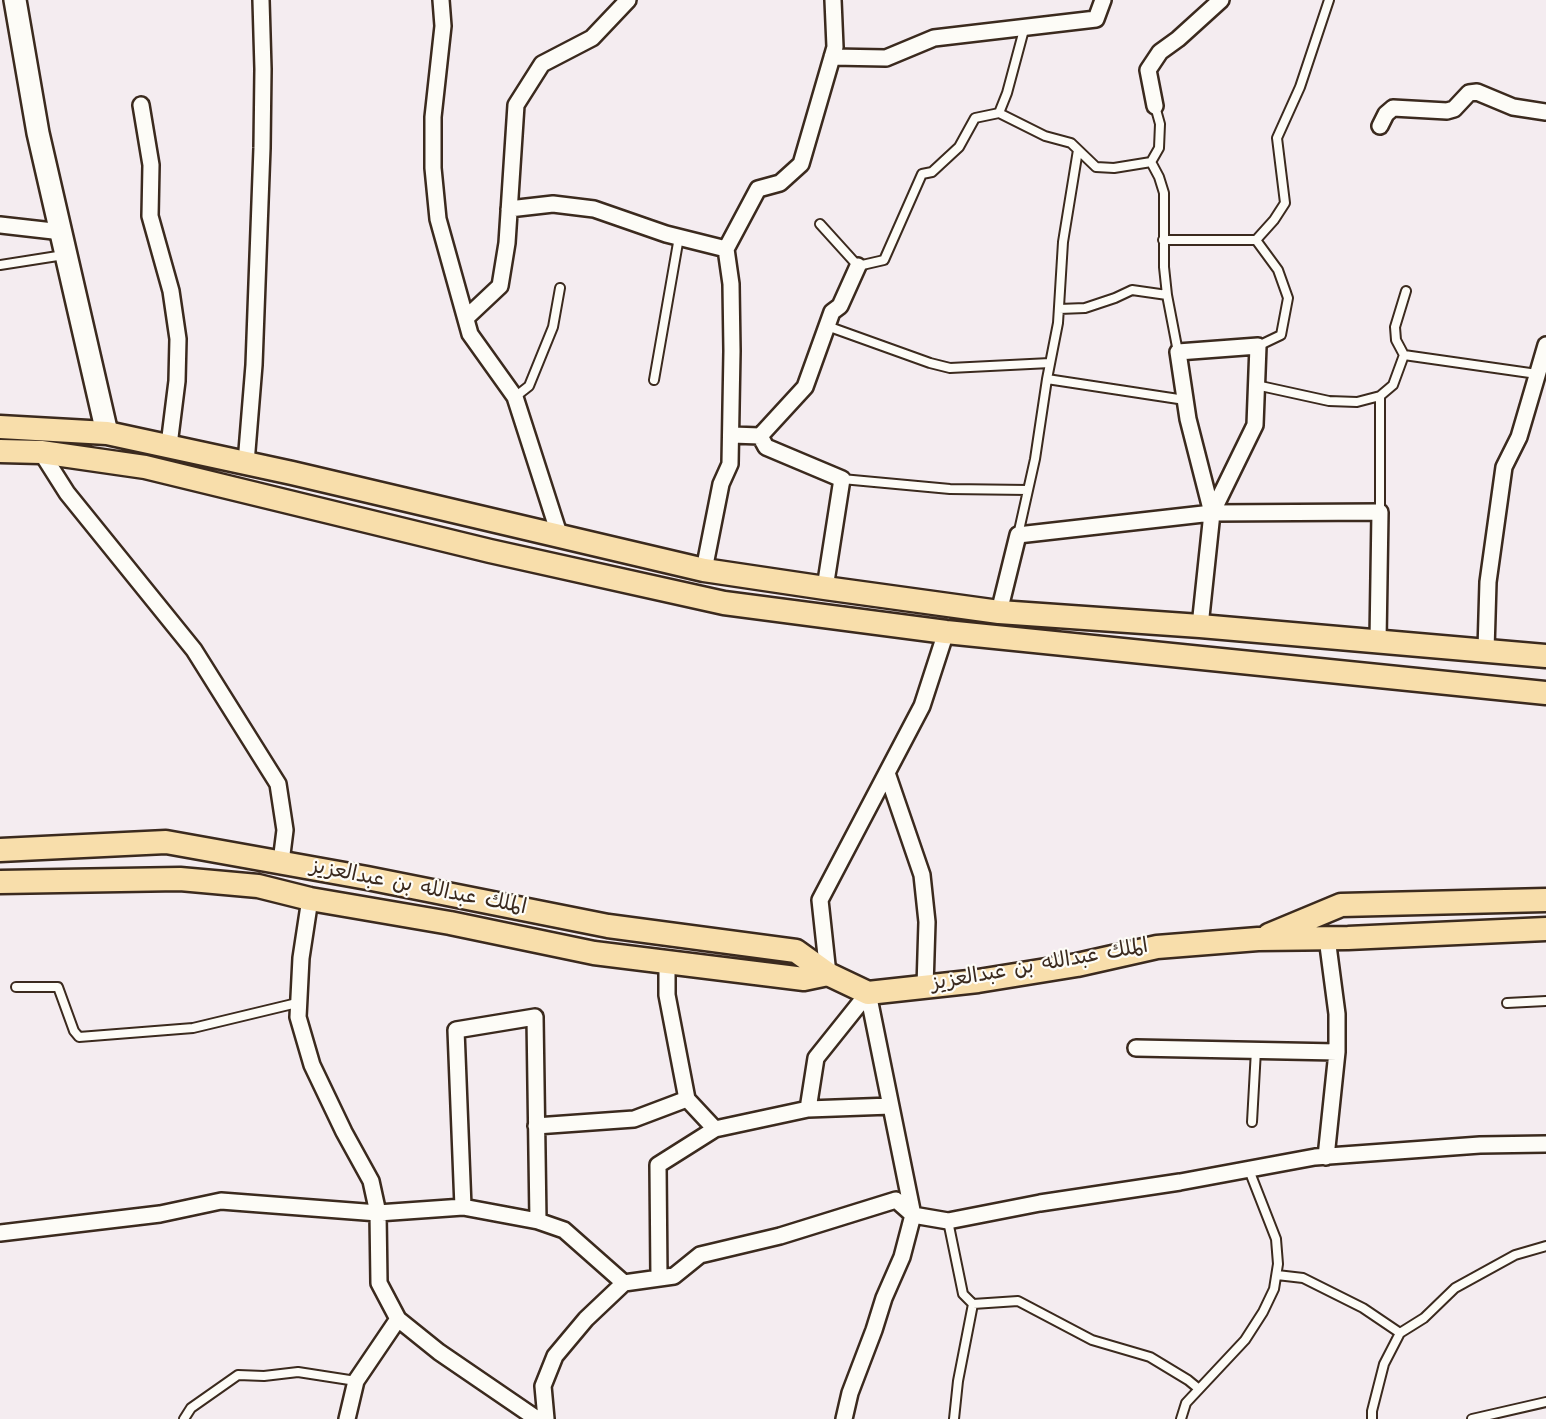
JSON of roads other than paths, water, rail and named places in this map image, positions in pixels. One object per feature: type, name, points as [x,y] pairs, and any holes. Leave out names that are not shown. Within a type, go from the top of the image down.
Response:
[{"type":"main road","points":[[0,427],[107,433],[169,445],[704,570],[825,588],[999,612],[1200,626],[1546,656]]},
{"type":"main road","points":[[39,428],[41,452]]},
{"type":"main road","points":[[0,451],[41,452],[146,467],[490,551],[724,603],[946,632],[1546,693]]},
{"type":"main road","points":[[946,632],[947,605]]},
{"type":"main road","name":"الملك عبدالله بن عبدالعزيز","points":[[0,850],[166,842],[281,862],[608,926],[796,951],[828,974],[867,993],[978,981],[1157,947],[1257,939],[1546,930]]},
{"type":"main road","name":"الملك عبدالله بن عبدالعزيز","points":[[0,882],[180,879],[258,886],[310,899],[450,923],[594,953],[804,979],[828,974]]},
{"type":"main road","name":"الملك عبدالله بن عبدالعزيز","points":[[1257,939],[1341,904],[1546,900]]},
{"type":"street","points":[[15,0],[38,134],[107,433]]},
{"type":"street","points":[[246,463],[254,364],[262,147],[261,0]]},
{"type":"street","points":[[441,0],[443,26],[433,117],[433,168],[438,219],[470,334],[514,397],[560,537]]},
{"type":"street","points":[[466,318],[500,286],[507,243],[516,105],[542,64],[592,38],[628,0]]},
{"type":"street","points":[[704,570],[721,484],[730,464],[732,435],[731,284],[726,249],[758,189],[780,183],[801,164],[835,47],[833,0]]},
{"type":"street","points":[[832,57],[886,58],[934,38],[1096,19],[1103,0]]},
{"type":"street","points":[[1155,106],[1148,70],[1160,52],[1221,0]]},
{"type":"street","points":[[1380,126],[1386,114],[1393,108],[1447,111],[1454,109],[1469,93],[1477,92],[1512,107],[1546,112]]},
{"type":"street","points":[[141,105],[151,165],[150,216],[171,291],[178,339],[177,381],[169,445]]},
{"type":"street","points":[[509,209],[553,204],[594,209],[680,237],[726,249]]},
{"type":"street","points":[[0,225],[62,232]]},
{"type":"street","points":[[732,435],[760,436],[805,387],[832,312],[840,306],[858,266]]},
{"type":"street","points":[[1486,650],[1488,582],[1504,467],[1519,437],[1546,345]]},
{"type":"street","points":[[1200,626],[1212,513],[1185,400],[1178,352],[1258,346],[1255,425],[1212,513]]},
{"type":"street","points":[[760,436],[766,447],[842,479],[825,588]]},
{"type":"street","points":[[41,452],[68,493],[194,650],[278,784],[285,831],[281,862]]},
{"type":"street","points":[[999,612],[1018,536],[1212,513],[1380,512],[1378,641]]},
{"type":"street","points":[[828,974],[820,900],[922,706],[946,632]]},
{"type":"street","points":[[886,773],[922,875],[927,922],[925,987]]},
{"type":"street","points":[[310,899],[301,958],[298,1017],[312,1065],[344,1132],[371,1181],[378,1213],[379,1283],[398,1319],[439,1352],[537,1419]]},
{"type":"street","points":[[1326,1156],[1337,1052],[1337,1014],[1327,938]]},
{"type":"street","points":[[667,962],[667,995],[687,1099],[715,1129]]},
{"type":"street","points":[[844,1419],[850,1393],[884,1298],[902,1257],[913,1215],[867,993]]},
{"type":"street","points":[[808,1109],[816,1058],[867,993]]},
{"type":"street","points":[[463,1207],[456,1030],[535,1017],[538,1221]]},
{"type":"street","points":[[1136,1048],[1337,1052]]},
{"type":"street","points":[[536,1126],[634,1119],[687,1099]]},
{"type":"street","points":[[659,1278],[658,1165],[715,1129],[808,1109],[891,1106]]},
{"type":"street","points":[[546,1419],[543,1386],[555,1356],[586,1319],[624,1283],[674,1276],[700,1255],[780,1236],[896,1200],[913,1215],[948,1221],[1040,1203],[1180,1182],[1326,1156],[1480,1145],[1546,1144]]},
{"type":"street","points":[[0,1233],[160,1214],[221,1201],[378,1213],[463,1207],[538,1221],[564,1230],[624,1283]]},
{"type":"street","points":[[348,1419],[356,1382],[398,1319]]},
{"type":"lane","points":[[1163,240],[1256,240],[1274,220],[1285,203],[1278,138],[1300,87],[1329,0]]},
{"type":"lane","points":[[999,113],[1007,93],[1025,26]]},
{"type":"lane","points":[[1151,162],[1159,148],[1160,124],[1155,106]]},
{"type":"lane","points":[[820,224],[858,266],[884,260],[922,174],[932,172],[959,147],[975,118],[999,113],[1045,136],[1071,143],[1096,167],[1114,168],[1151,162]]},
{"type":"lane","points":[[1018,536],[1059,309],[1063,242],[1078,150]]},
{"type":"lane","points":[[1151,162],[1164,193],[1163,240],[1167,295],[1178,352]]},
{"type":"lane","points":[[654,380],[680,237]]},
{"type":"lane","points":[[1256,240],[1278,270],[1288,298],[1281,335],[1258,346]]},
{"type":"lane","points":[[0,265],[66,255]]},
{"type":"lane","points":[[514,397],[529,386],[553,327],[560,288]]},
{"type":"lane","points":[[1059,309],[1085,308],[1132,290],[1167,295]]},
{"type":"lane","points":[[1256,385],[1329,401],[1357,402],[1380,396],[1393,385],[1404,355],[1396,340],[1395,327],[1406,291]]},
{"type":"lane","points":[[827,326],[950,368],[1050,363]]},
{"type":"lane","points":[[1404,355],[1537,374]]},
{"type":"lane","points":[[1047,380],[1185,400]]},
{"type":"lane","points":[[1380,396],[1380,512]]},
{"type":"lane","points":[[842,479],[950,489],[1028,490]]},
{"type":"lane","points":[[16,987],[58,987],[74,1031],[79,1037],[193,1028],[297,1003]]},
{"type":"lane","points":[[1507,1003],[1546,1001]]},
{"type":"lane","points":[[1252,1122],[1256,1050]]},
{"type":"lane","points":[[1181,1419],[1186,1403],[1245,1340],[1263,1312],[1274,1289],[1278,1264],[1275,1239],[1249,1170]]},
{"type":"lane","points":[[948,1221],[963,1294],[973,1304],[1018,1301],[1092,1340],[1150,1357],[1199,1389]]},
{"type":"lane","points":[[1372,1419],[1372,1410],[1384,1364],[1400,1333],[1424,1318],[1455,1288],[1515,1255],[1546,1246]]},
{"type":"lane","points":[[1277,1275],[1303,1278],[1363,1308],[1400,1333]]},
{"type":"lane","points":[[954,1419],[958,1381],[973,1304]]},
{"type":"lane","points":[[184,1419],[191,1408],[238,1375],[264,1376],[298,1372],[356,1382]]},
{"type":"lane","points":[[1472,1419],[1546,1402]]}]
